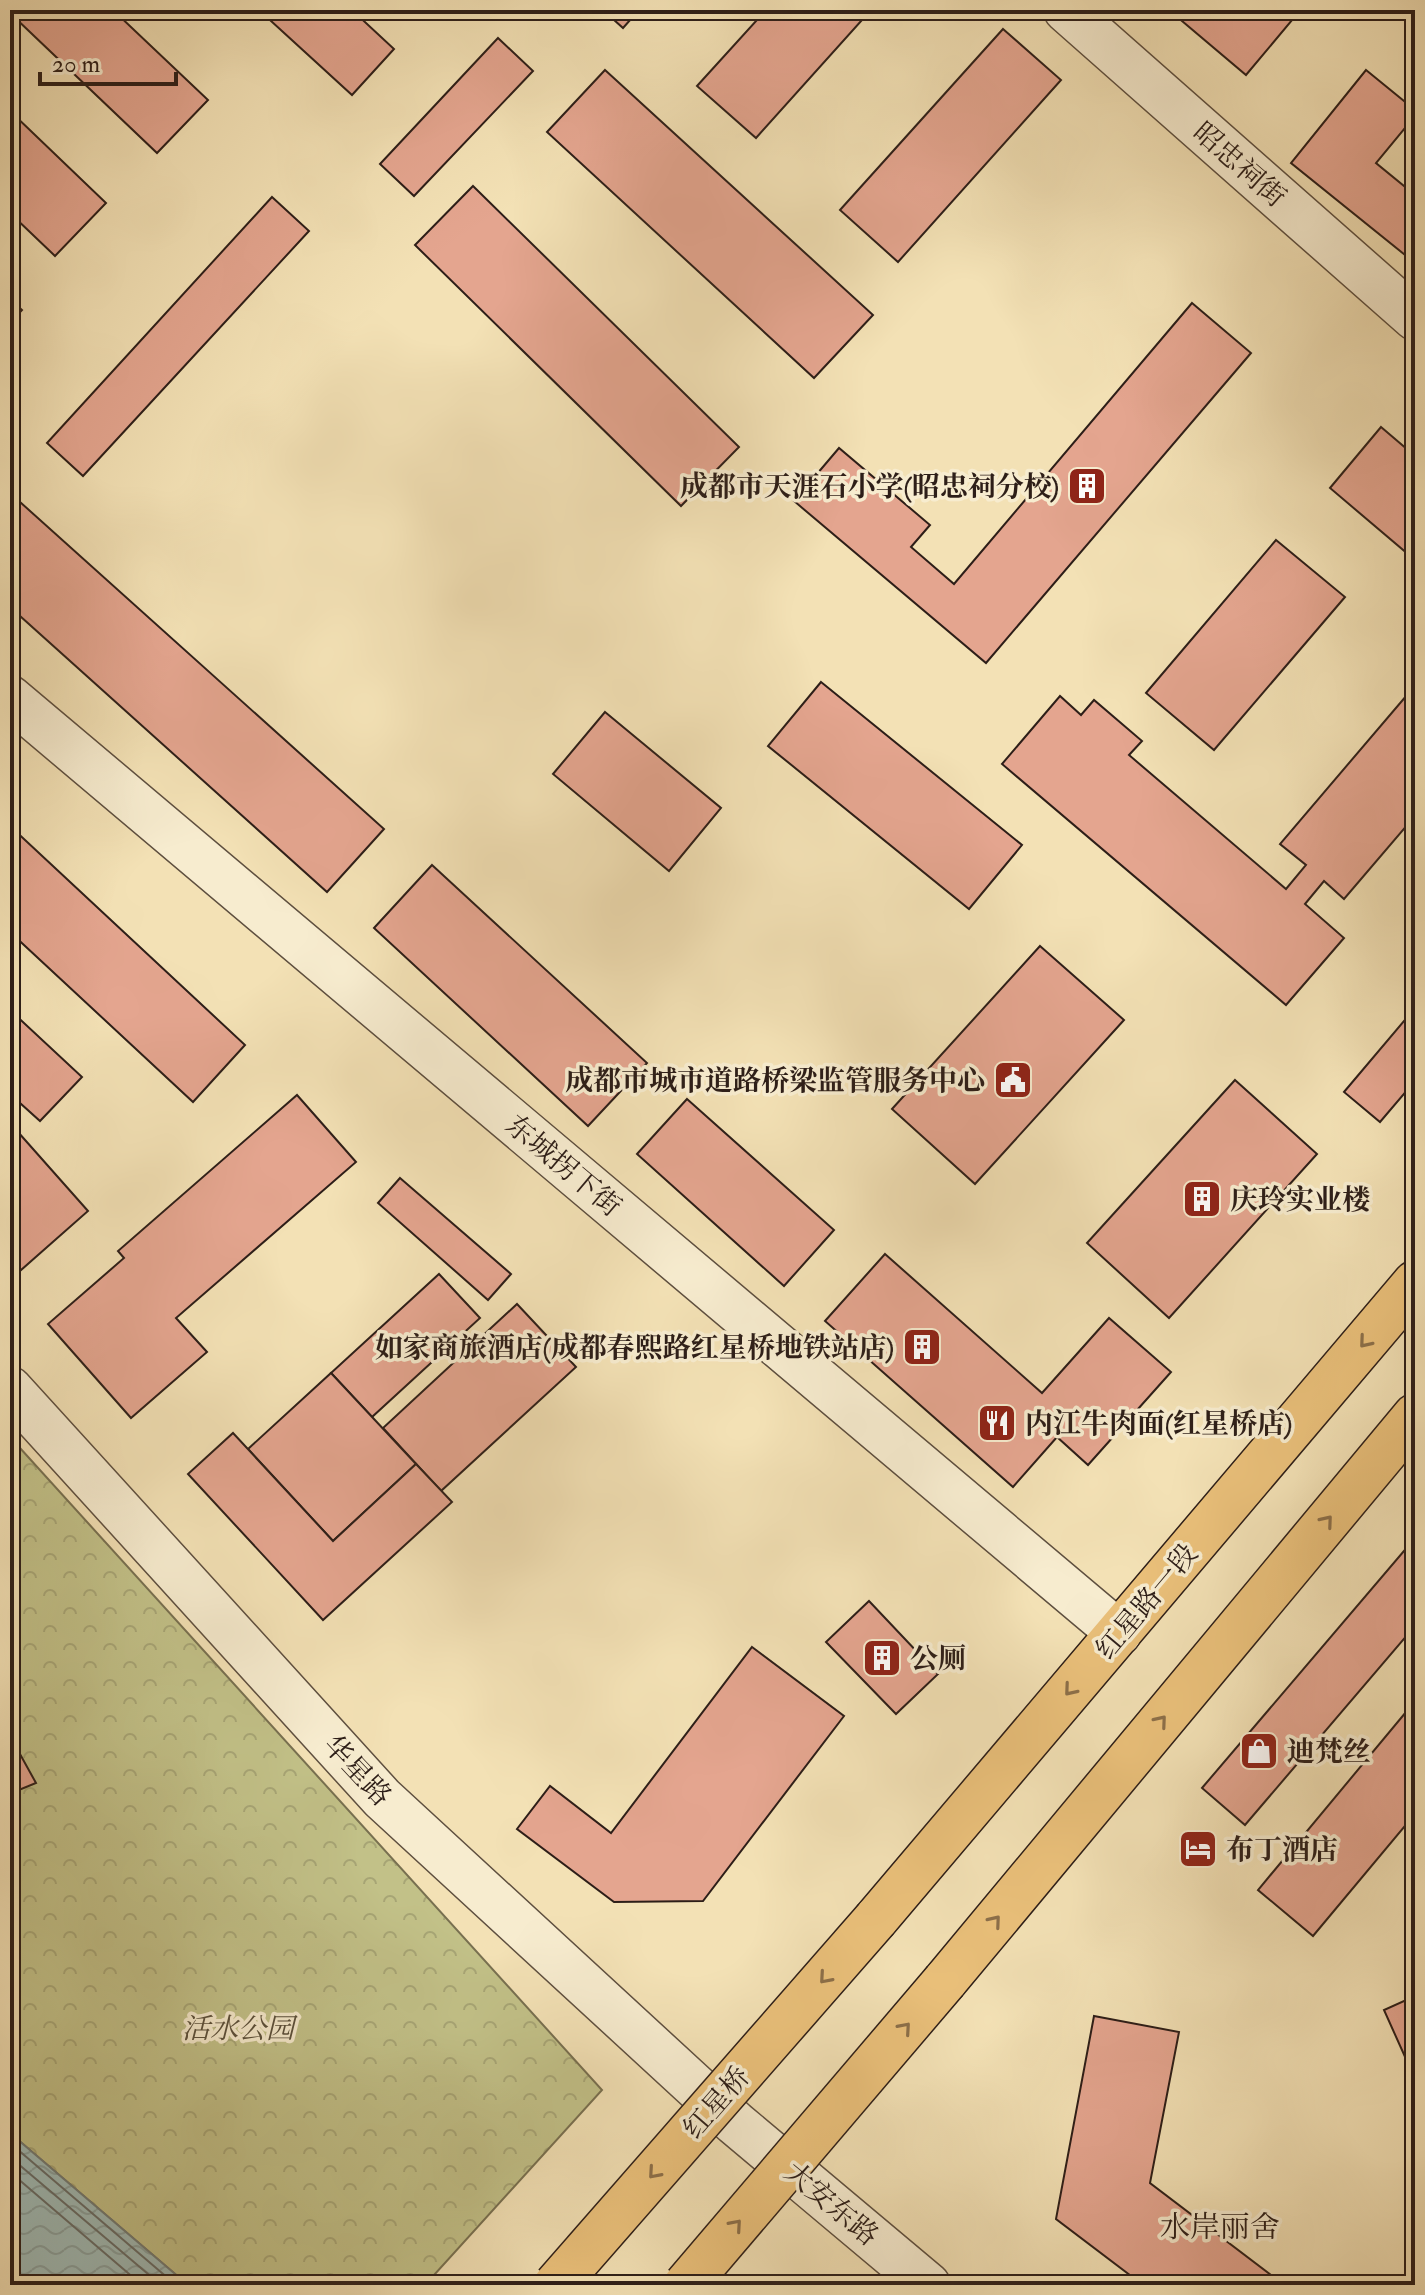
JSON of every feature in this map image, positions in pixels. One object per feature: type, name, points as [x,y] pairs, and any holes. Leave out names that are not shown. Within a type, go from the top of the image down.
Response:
[{"type":"main road","name":"红星路一段","points":[[876,1919],[1415,1283]]},
{"type":"main road","points":[[686,2285],[945,1981],[1415,1416]]},
{"type":"main road","name":"红星桥","points":[[556,2285],[876,1919]]},
{"type":"street","name":"昭忠祠街","points":[[1066,10],[1415,318]]},
{"type":"street","name":"东城拐下街","points":[[10,698],[1119,1633]]},
{"type":"street","name":"华星路","points":[[10,1389],[382,1798],[735,2123]]},
{"type":"street","name":"大安东路","points":[[735,2123],[928,2285]]},
{"type":"green space","name":"活水公园","points":[[10,1437],[602,2090],[425,2285],[188,2285],[10,2133]]},
{"type":"water","points":[[10,2133],[188,2285],[10,2285]]},
{"type":"building","points":[[10,10],[113,10],[208,100],[157,153]]},
{"type":"building","points":[[259,10],[352,10],[394,49],[352,95]]},
{"type":"building","points":[[603,10],[639,10],[623,28]]},
{"type":"building","points":[[766,10],[871,10],[756,138],[697,86]]},
{"type":"building","points":[[1169,10],[1294,10],[1298,13],[1246,75]]},
{"type":"building","points":[[1003,29],[1061,80],[898,262],[840,210]]},
{"type":"building","points":[[498,38],[533,71],[414,196],[380,164]]},
{"type":"building","points":[[605,70],[873,315],[814,378],[547,132]]},
{"type":"building","points":[[1366,70],[1415,110],[1415,116],[1376,163],[1415,195],[1415,263],[1291,163]]},
{"type":"building","points":[[10,111],[106,203],[55,256],[10,213]]},
{"type":"building","points":[[473,186],[739,447],[681,506],[415,245]]},
{"type":"building","points":[[272,197],[309,231],[83,476],[47,443]]},
{"type":"building","points":[[10,299],[22,310],[10,323]]},
{"type":"building","name":"成都市天涯石小学(昭忠祠分校)","points":[[1192,303],[1251,353],[986,663],[794,501],[839,448],[930,525],[911,547],[954,584]]},
{"type":"building","points":[[1381,427],[1415,456],[1415,560],[1330,488]]},
{"type":"building","points":[[10,493],[384,829],[327,892],[10,607]]},
{"type":"building","points":[[1276,540],[1345,597],[1214,750],[1146,693]]},
{"type":"building","points":[[821,682],[1022,845],[969,909],[768,746]]},
{"type":"building","points":[[1407,695],[1415,702],[1415,816],[1344,899],[1324,881],[1305,904],[1344,938],[1286,1005],[1002,764],[1060,696],[1081,715],[1094,700],[1142,741],[1129,755],[1286,889],[1306,865],[1280,844]]},
{"type":"building","points":[[605,712],[721,808],[669,871],[553,774]]},
{"type":"building","points":[[10,826],[245,1045],[193,1102],[10,932]]},
{"type":"building","points":[[432,865],[647,1063],[588,1126],[374,928]]},
{"type":"building","points":[[1040,946],[1124,1020],[975,1184],[892,1109]]},
{"type":"building","points":[[1415,1008],[1415,1081],[1380,1122],[1344,1092]]},
{"type":"building","points":[[10,1010],[82,1077],[40,1121],[10,1094]]},
{"type":"building","name":"庆玲实业楼","points":[[1235,1080],[1317,1154],[1169,1318],[1087,1243]]},
{"type":"building","points":[[297,1095],[356,1162],[176,1318],[207,1352],[131,1418],[48,1324],[124,1258],[118,1251]]},
{"type":"building","points":[[687,1099],[834,1230],[784,1286],[637,1154]]},
{"type":"building","points":[[10,1123],[88,1211],[21,1270],[10,1258]]},
{"type":"building","points":[[400,1178],[511,1274],[488,1300],[378,1203]]},
{"type":"building","name":"如家商旅酒店(成都春熙路红星桥地铁站店)","points":[[885,1254],[1042,1393],[1109,1318],[1171,1372],[1088,1465],[1057,1437],[1013,1487],[825,1321]]},
{"type":"building","points":[[439,1274],[480,1318],[372,1417],[331,1373]]},
{"type":"building","points":[[517,1304],[576,1367],[441,1491],[383,1428]]},
{"type":"building","points":[[331,1373],[416,1464],[333,1541],[248,1449]]},
{"type":"building","points":[[233,1433],[333,1541],[416,1464],[452,1502],[323,1620],[188,1474]]},
{"type":"building","points":[[1415,1538],[1415,1626],[1245,1825],[1202,1788]]},
{"type":"building","name":"公厕","points":[[869,1601],[938,1674],[896,1714],[826,1642]]},
{"type":"building","points":[[752,1647],[844,1716],[703,1901],[614,1902],[517,1829],[550,1786],[611,1833]]},
{"type":"building","points":[[1406,1712],[1415,1720],[1415,1814],[1313,1936],[1258,1890]]},
{"type":"building","points":[[10,1736],[36,1783],[14,1792],[10,1786]]},
{"type":"building","points":[[1415,1996],[1415,2079],[1384,2010]]},
{"type":"building","points":[[1094,2016],[1179,2032],[1150,2183],[1284,2285],[1143,2285],[1056,2219]]},
{"type":"place","name":"成都市天涯石小学(昭忠祠分校)","points":[[1087,486]]},
{"type":"place","name":"成都市城市道路桥梁监管服务中心","points":[[1013,1080]]},
{"type":"place","name":"庆玲实业楼","points":[[1202,1199]]},
{"type":"place","name":"如家商旅酒店(成都春熙路红星桥地铁站店)","points":[[922,1347]]},
{"type":"place","name":"内江牛肉面(红星桥店)","points":[[997,1423]]},
{"type":"place","name":"公厕","points":[[882,1658]]},
{"type":"place","name":"迪梵丝","points":[[1259,1751]]},
{"type":"place","name":"布丁酒店","points":[[1198,1849]]},
{"type":"district","name":"水岸丽舍","points":[[1220,2227]]}]
